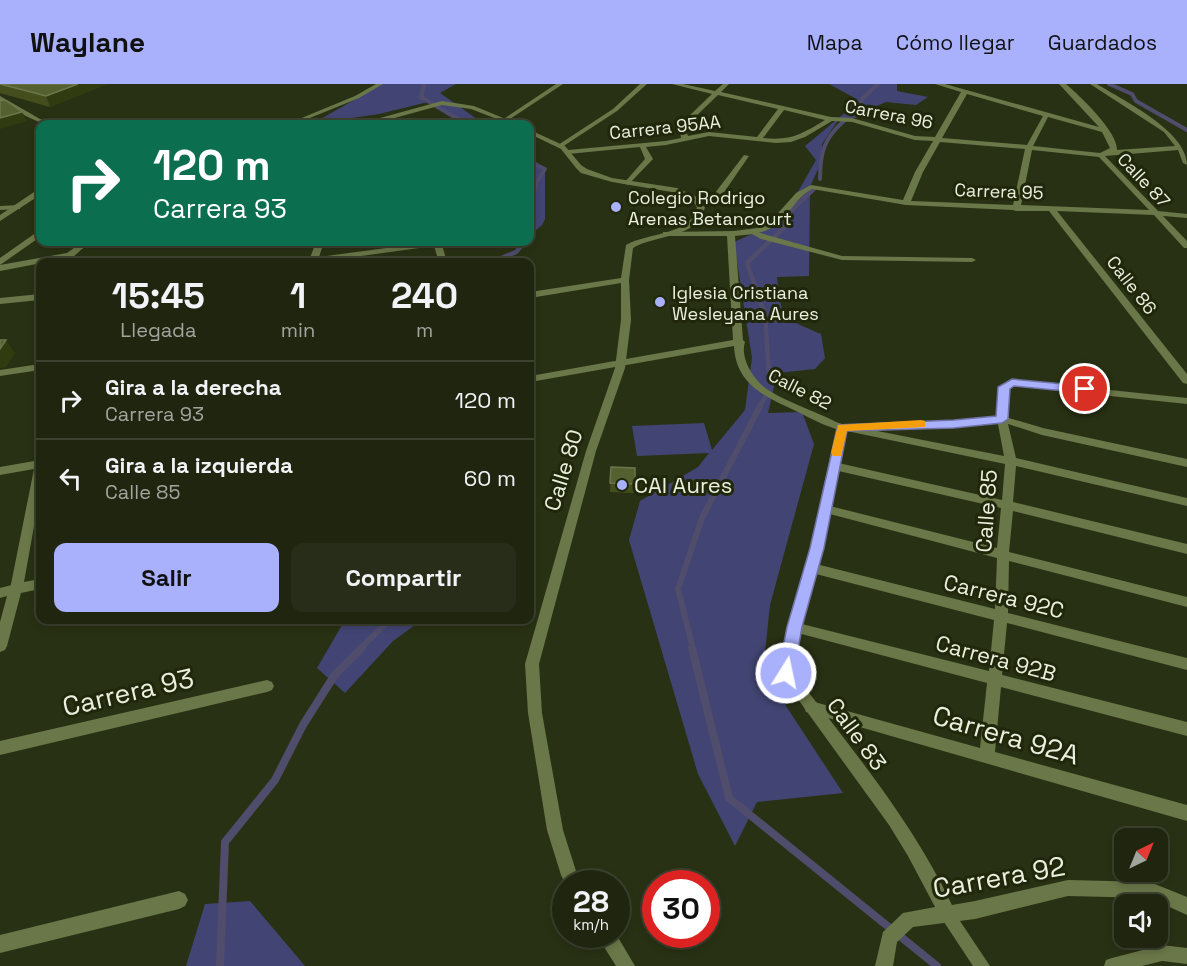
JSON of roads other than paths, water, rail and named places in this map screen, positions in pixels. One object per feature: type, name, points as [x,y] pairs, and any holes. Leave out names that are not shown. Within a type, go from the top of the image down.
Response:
[{"type":"street","points":[[300,120],[357,97],[380,84]]},
{"type":"street","points":[[380,120],[442,104],[472,107],[506,120],[560,84]]},
{"type":"street","points":[[561,146],[615,110],[644,84]]},
{"type":"street","name":"Carrera 96","points":[[675,84],[831,119],[852,120],[915,138],[1105,154],[1180,148]]},
{"type":"street","points":[[685,139],[682,131],[690,118],[726,84]]},
{"type":"street","points":[[938,84],[1105,132]]},
{"type":"street","name":"Calle 87","points":[[1062,84],[1089,108],[1094,119],[1115,143],[1114,149],[1105,154],[1154,213],[1187,246]]},
{"type":"street","points":[[1093,84],[1156,124],[1173,138],[1187,163]]},
{"type":"street","points":[[906,204],[919,172],[964,93]]},
{"type":"street","points":[[0,98],[38,120]]},
{"type":"street","points":[[759,139],[782,108]]},
{"type":"street","points":[[1016,209],[1029,147],[1047,114]]},
{"type":"street","name":"Carrera 95AA","points":[[568,152],[666,144],[717,134],[776,141],[803,136],[831,119]]},
{"type":"street","points":[[534,134],[561,146],[568,152],[576,166],[583,171],[628,183],[678,190],[692,197],[699,205],[701,211],[699,218],[690,226],[666,234]]},
{"type":"street","points":[[628,183],[649,159],[642,145]]},
{"type":"street","points":[[699,205],[715,199],[746,156]]},
{"type":"street","name":"Carrera 95","points":[[752,232],[769,227],[800,190],[811,187],[823,187],[867,198],[906,204],[1187,216]]},
{"type":"street","points":[[0,219],[36,195]]},
{"type":"street","points":[[0,208],[17,207]]},
{"type":"street","name":"Calle 86","points":[[1052,210],[1187,381]]},
{"type":"street","points":[[666,234],[752,232]]},
{"type":"street","name":"Calle 82","points":[[731,233],[739,353],[742,365],[752,383],[812,416],[842,428]]},
{"type":"street","name":"Calle 80","points":[[568,870],[555,830],[535,713],[532,664],[588,461],[621,362],[626,320],[625,280],[629,247],[666,234]]},
{"type":"street","points":[[0,262],[36,237]]},
{"type":"street","points":[[54,258],[70,255],[81,246]]},
{"type":"street","points":[[334,258],[413,246]]},
{"type":"street","points":[[0,268],[36,261]]},
{"type":"street","points":[[534,294],[625,280]]},
{"type":"street","points":[[0,301],[36,297]]},
{"type":"street","points":[[536,378],[740,342]]},
{"type":"street","points":[[0,373],[36,368]]},
{"type":"street","name":"Calle 85","points":[[987,756],[1001,618],[1003,555],[1011,461],[1002,419],[1004,387],[1012,383],[1187,401]]},
{"type":"street","points":[[842,428],[954,424],[1002,419],[1042,431],[1187,463]]},
{"type":"street","points":[[842,428],[1011,461],[1187,502]]},
{"type":"street","name":"Calle 83","points":[[842,428],[826,509],[812,568],[794,627],[786,673],[888,811],[935,884],[947,914]]},
{"type":"street","points":[[0,471],[36,466]]},
{"type":"street","points":[[834,466],[1187,549]]},
{"type":"street","points":[[0,645],[16,589],[36,486]]},
{"type":"street","points":[[826,509],[1187,602]]},
{"type":"street","name":"Carrera 92C","points":[[812,568],[1187,664]]},
{"type":"street","points":[[0,593],[36,585]]},
{"type":"street","name":"Carrera 92B","points":[[794,627],[1187,729]]},
{"type":"street","name":"Carrera 93","points":[[0,748],[267,686]]},
{"type":"street","name":"Carrera 92A","points":[[811,707],[1187,813]]},
{"type":"street","name":"Carrera 92","points":[[884,966],[890,938],[909,919],[975,910],[1068,888],[1150,890],[1187,906]]},
{"type":"street","points":[[0,944],[179,900]]},
{"type":"street","points":[[614,948],[626,966]]},
{"type":"lane","points":[[752,232],[842,258],[972,260]]},
{"type":"lane","points":[[947,914],[982,966]]},
{"type":"lane","points":[[1112,966],[1162,953],[1187,956]]},
{"type":"waterway","points":[[424,84],[421,97],[459,120]]},
{"type":"waterway","points":[[860,113],[862,99],[878,84]]},
{"type":"waterway","points":[[1109,84],[1132,94],[1136,101],[1187,130]]},
{"type":"waterway","points":[[820,179],[824,147],[837,127],[844,121]]},
{"type":"waterway","points":[[534,164],[545,169],[536,183],[534,194]]},
{"type":"waterway","points":[[789,223],[788,214],[815,188]]},
{"type":"waterway","points":[[769,374],[765,315],[747,263],[789,223]]},
{"type":"waterway","points":[[502,258],[516,252],[521,246]]},
{"type":"waterway","points":[[759,408],[765,397]]},
{"type":"waterway","points":[[693,649],[678,589],[702,518],[760,406]]},
{"type":"waterway","points":[[360,649],[385,624]]},
{"type":"waterway","points":[[220,966],[225,842],[275,780],[303,725],[334,676],[362,648]]},
{"type":"waterway","points":[[692,648],[729,798],[937,966]]},
{"type":"place","name":"Colegio Rodrigo Arenas Betancourt","points":[[616,207]]},
{"type":"place","name":"Iglesia Cristiana Wesleyana Aures","points":[[660,302]]},
{"type":"place","name":"CAI Aures","points":[[622,485]]}]
